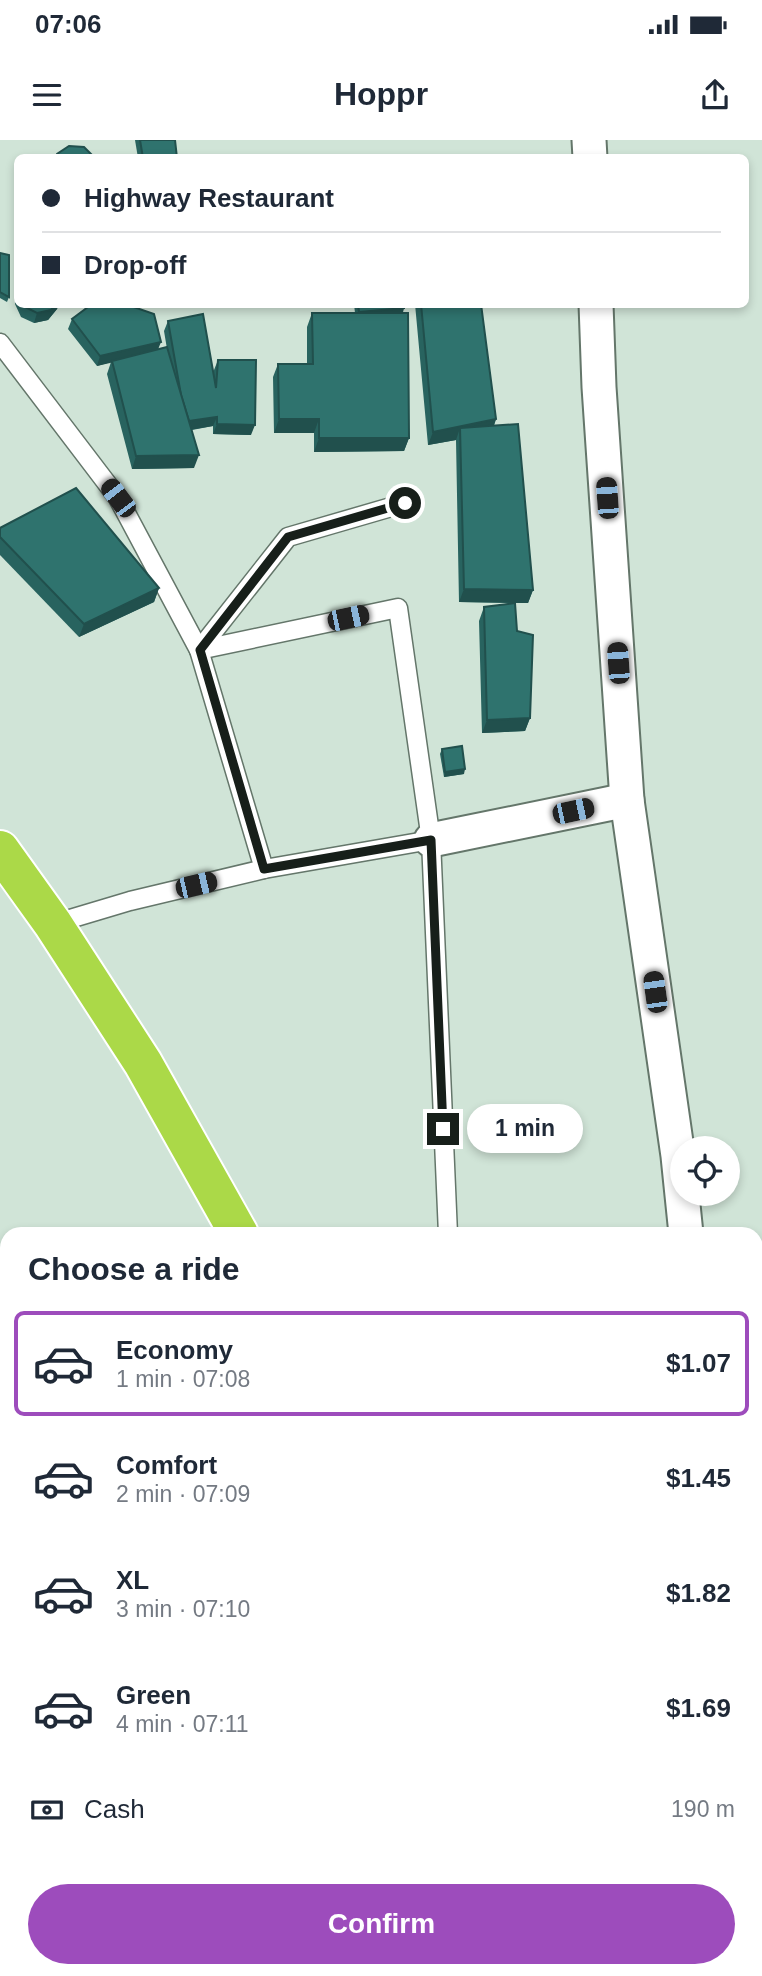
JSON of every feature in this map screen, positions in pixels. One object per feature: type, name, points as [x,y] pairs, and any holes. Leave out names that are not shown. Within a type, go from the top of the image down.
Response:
[{"type":"highway","points":[[0,850],[53,924],[143,1063],[235,1227]]},
{"type":"street","points":[[596,308],[627,800],[678,1156],[685,1227]]},
{"type":"street","points":[[431,840],[627,800]]},
{"type":"lane","points":[[0,343],[118,498],[200,650],[264,869]]},
{"type":"lane","points":[[200,650],[288,537],[405,503]]},
{"type":"lane","points":[[200,650],[398,608],[431,840],[448,1227]]},
{"type":"lane","points":[[53,924],[130,901],[264,869],[431,840]]},
{"type":"building","points":[[140,140],[175,140],[177,154],[142,154]]},
{"type":"building","points":[[69,146],[84,147],[91,154],[57,154]]},
{"type":"building","points":[[0,253],[9,255],[9,297],[0,292]]},
{"type":"building","points":[[27,308],[53,308],[51,310],[37,313]]},
{"type":"building","points":[[87,308],[137,308],[154,314],[161,342],[100,356],[72,319]]},
{"type":"building","points":[[358,308],[404,308],[359,312]]},
{"type":"building","points":[[421,308],[482,308],[496,419],[433,432]]},
{"type":"building","points":[[312,313],[408,313],[409,438],[319,438],[319,419],[279,419],[278,364],[313,364]]},
{"type":"building","points":[[203,314],[216,388],[218,360],[256,360],[255,425],[217,424],[217,417],[189,421],[181,395],[168,321]]},
{"type":"building","points":[[167,347],[199,455],[136,456],[112,361]]},
{"type":"building","points":[[518,424],[533,590],[464,589],[460,428]]},
{"type":"building","points":[[76,488],[159,588],[84,624],[0,537],[0,528]]},
{"type":"building","points":[[515,603],[517,631],[533,635],[530,718],[487,720],[484,607]]},
{"type":"building","points":[[462,746],[465,769],[445,772],[442,749]]},
{"type":"route","points":[[405,503],[288,537],[200,650],[264,869],[431,840],[443,1129]]}]
